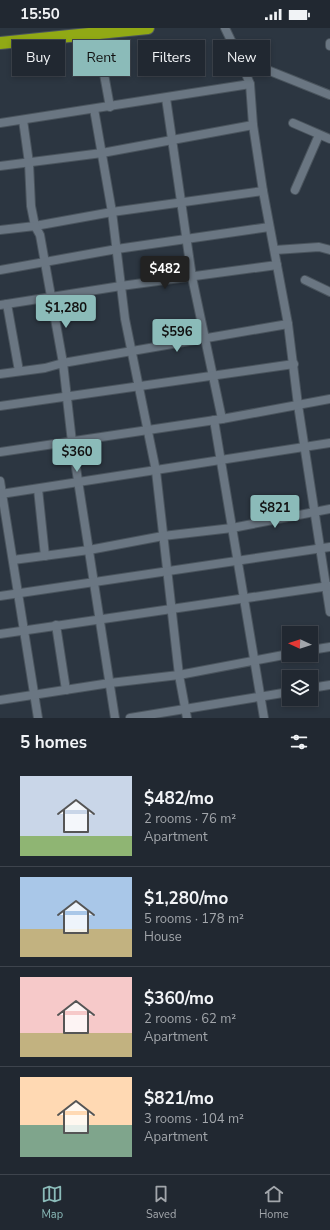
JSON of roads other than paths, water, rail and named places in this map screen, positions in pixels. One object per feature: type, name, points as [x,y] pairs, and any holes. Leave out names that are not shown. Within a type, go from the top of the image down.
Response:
[{"type":"highway","points":[[0,43],[148,28]]},
{"type":"street","points":[[225,28],[231,40]]},
{"type":"street","points":[[95,34],[100,52],[110,107]]},
{"type":"street","points":[[270,71],[330,95]]},
{"type":"street","points":[[247,76],[250,84],[253,125],[263,191],[288,324],[304,447],[320,548],[328,586],[330,612]]},
{"type":"street","points":[[0,123],[250,84]]},
{"type":"street","points":[[166,98],[181,203],[188,239],[192,277],[213,377],[221,460],[264,718]]},
{"type":"street","points":[[94,109],[112,212],[121,286],[132,352],[156,471],[179,675],[186,714]]},
{"type":"street","points":[[24,120],[29,163],[29,191],[35,226],[42,239],[63,363],[72,442],[115,718]]},
{"type":"street","points":[[293,123],[330,139]]},
{"type":"street","points":[[0,166],[102,153],[253,125]]},
{"type":"street","points":[[295,190],[319,135]]},
{"type":"street","points":[[0,230],[35,226],[112,212],[263,191]]},
{"type":"street","points":[[0,270],[117,249],[269,227]]},
{"type":"street","points":[[275,250],[319,248],[330,250]]},
{"type":"street","points":[[19,371],[3,304],[277,265]]},
{"type":"street","points":[[305,280],[330,292]]},
{"type":"street","points":[[0,374],[45,368],[63,363],[288,324]]},
{"type":"street","points":[[0,406],[138,386],[213,377],[294,364]]},
{"type":"street","points":[[0,452],[218,419],[330,399]]},
{"type":"street","points":[[1,494],[330,443]]},
{"type":"street","points":[[0,481],[38,718]]},
{"type":"street","points":[[38,489],[46,556]]},
{"type":"street","points":[[12,560],[89,550],[163,536],[232,528],[330,509]]},
{"type":"street","points":[[0,596],[330,547]]},
{"type":"street","points":[[0,634],[100,618],[172,610],[328,586]]},
{"type":"street","points":[[56,625],[66,690]]},
{"type":"street","points":[[318,649],[330,647]]},
{"type":"street","points":[[0,700],[110,683],[179,675],[282,655]]},
{"type":"street","points":[[318,687],[330,685]]},
{"type":"street","points":[[130,718],[186,714],[261,696],[282,693]]}]
